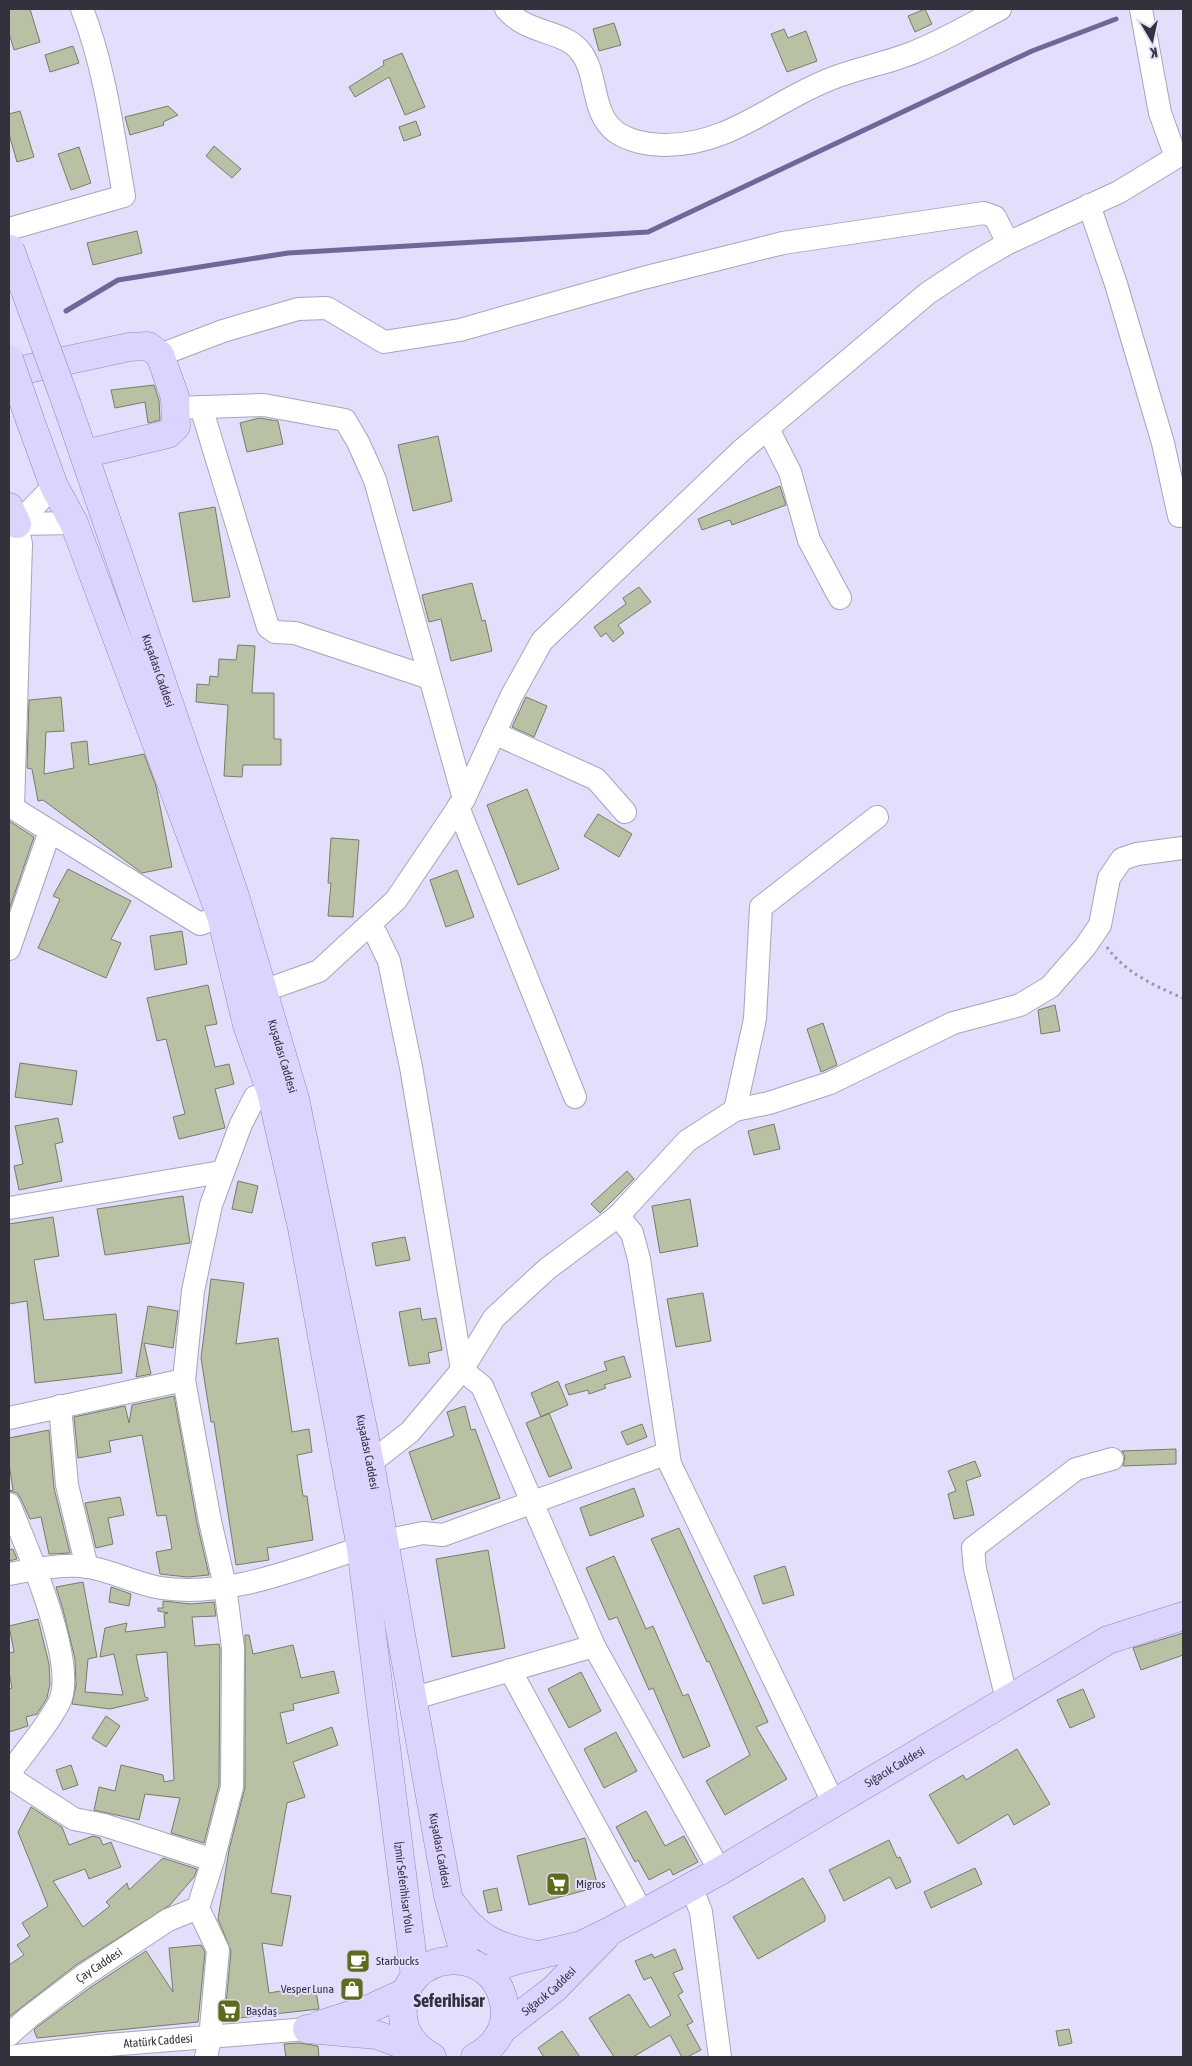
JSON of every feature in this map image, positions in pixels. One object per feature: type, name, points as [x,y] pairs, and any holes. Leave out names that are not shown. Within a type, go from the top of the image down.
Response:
[{"type":"main road","name":"Kuşadası Caddesi","points":[[9,241],[235,896],[295,1099],[370,1463],[372,1545],[396,1828]]},
{"type":"main road","points":[[9,373],[128,347],[148,346],[160,355],[175,397],[188,407],[176,426],[168,434],[84,454]]},
{"type":"main road","name":"Kuşadası Caddesi","points":[[9,359],[54,486],[74,523],[221,916],[247,1025],[272,1092],[372,1545],[411,1698],[448,1896]]},
{"type":"main road","name":"Sığacık Caddesi","points":[[307,2029],[369,2009],[410,1984],[434,1963],[446,1960],[476,1965],[536,1955],[580,1945],[612,1930],[720,1871],[1108,1640],[1183,1616]]},
{"type":"main road","name":"İzmir Seferihisar Yolu","points":[[396,1828],[410,1984],[402,2007],[403,2023],[409,2038],[427,2054]]},
{"type":"main road","points":[[448,1896],[467,1924],[487,1940],[508,1949],[536,1955]]},
{"type":"main road","points":[[448,1896],[476,1965],[497,1984],[503,1998],[491,2046]]},
{"type":"main road","name":"Sığacık Caddesi","points":[[491,2046],[554,1989],[612,1930]]},
{"type":"main road","points":[[307,2029],[378,2035],[427,2054]]},
{"type":"street","points":[[9,241],[124,196],[105,90],[92,35],[82,9]]},
{"type":"street","points":[[506,9],[523,25],[568,40],[580,51],[586,62],[603,119],[616,132],[633,140],[652,145],[670,145],[696,144],[743,125],[832,78],[912,54],[1000,9]]},
{"type":"street","points":[[263,991],[319,971],[396,900],[461,803],[511,697],[542,641],[742,450],[928,293],[1008,243],[1147,177],[1180,155],[1160,113],[1141,9]]},
{"type":"street","points":[[1089,205],[1113,275],[1163,443],[1179,516]]},
{"type":"street","points":[[160,355],[223,331],[298,309],[327,308],[384,342],[460,330],[643,278],[783,242],[984,213],[995,217],[1008,243]]},
{"type":"street","points":[[430,678],[295,633],[275,632],[268,627],[188,407],[264,405],[345,420],[358,442],[375,480],[430,678],[461,803],[574,1097]]},
{"type":"street","points":[[768,428],[790,472],[809,540],[840,598]]},
{"type":"street","points":[[12,520],[54,486]]},
{"type":"street","points":[[12,520],[74,523]]},
{"type":"street","points":[[12,520],[22,544],[12,728],[11,808],[200,924],[221,916]]},
{"type":"street","points":[[494,733],[596,779],[625,812]]},
{"type":"street","points":[[735,1110],[755,1019],[761,907],[877,817]]},
{"type":"street","points":[[9,949],[50,831]]},
{"type":"street","points":[[370,1463],[410,1432],[462,1370],[494,1318],[547,1269],[618,1216],[687,1141],[735,1110],[769,1102],[830,1082],[953,1023],[1020,1005],[1050,987],[1085,947],[1100,925],[1109,878],[1122,859],[1138,854],[1183,848]]},
{"type":"street","points":[[367,927],[376,934],[389,961],[411,1067],[462,1370],[482,1386],[594,1646],[720,1871]]},
{"type":"street","points":[[208,2048],[218,1950],[198,1908],[232,1787],[234,1745],[233,1648],[225,1586],[210,1521],[184,1380],[193,1291],[211,1206],[221,1172],[241,1124],[255,1097],[272,1092]]},
{"type":"street","points":[[9,1208],[221,1172]]},
{"type":"street","points":[[618,1216],[632,1233],[638,1259],[670,1464],[833,1802]]},
{"type":"street","points":[[9,1418],[184,1380]]},
{"type":"street","points":[[60,1406],[68,1485],[87,1567]]},
{"type":"street","points":[[9,1574],[35,1569],[87,1567],[161,1588],[196,1589],[225,1586],[283,1573],[372,1545],[423,1533],[444,1535],[668,1453]]},
{"type":"street","points":[[1010,1700],[1005,1692],[975,1569],[974,1548],[1076,1469],[1112,1459]]},
{"type":"street","points":[[9,1504],[51,1615],[63,1669],[64,1686],[60,1702],[9,1776],[74,1818],[104,1825],[213,1860]]},
{"type":"street","points":[[411,1698],[594,1646]]},
{"type":"street","points":[[510,1670],[643,1914]]},
{"type":"street","points":[[691,1886],[701,1912],[720,2057]]},
{"type":"street","name":"Çay Caddesi","points":[[9,2035],[29,2017],[83,1976],[168,1920],[198,1908]]},
{"type":"street","name":"Atatürk Caddesi","points":[[9,2057],[108,2045],[208,2048],[307,2029]]},
{"type":"path","points":[[1100,925],[1107,946],[1117,961],[1143,978],[1183,998]]},
{"type":"building","points":[[9,9],[30,9],[40,42],[14,50],[9,33]]},
{"type":"building","points":[[925,9],[932,24],[915,32],[908,16]]},
{"type":"building","points":[[614,23],[621,45],[599,51],[593,29]]},
{"type":"building","points":[[784,29],[788,38],[806,31],[817,61],[787,72],[771,34]]},
{"type":"building","points":[[73,46],[79,63],[50,72],[45,55]]},
{"type":"building","points":[[402,53],[425,107],[405,115],[389,77],[355,97],[349,87],[384,65],[383,61]]},
{"type":"building","points":[[168,106],[178,115],[163,122],[164,125],[130,135],[125,117]]},
{"type":"building","points":[[20,111],[34,157],[17,162],[9,134],[9,114]]},
{"type":"building","points":[[416,121],[421,135],[404,141],[399,127]]},
{"type":"building","points":[[214,146],[241,169],[232,178],[206,156]]},
{"type":"building","points":[[79,147],[91,183],[71,190],[58,154]]},
{"type":"building","points":[[137,231],[142,253],[93,265],[87,243]]},
{"type":"building","points":[[154,385],[159,400],[160,420],[148,423],[145,402],[115,408],[111,390]]},
{"type":"building","points":[[259,418],[278,421],[283,444],[247,452],[240,423]]},
{"type":"building","points":[[438,436],[452,501],[413,511],[398,445]]},
{"type":"building","points":[[780,486],[786,505],[732,525],[730,520],[702,530],[698,519]]},
{"type":"building","points":[[215,507],[230,597],[193,602],[179,513]]},
{"type":"building","points":[[472,583],[482,621],[485,620],[492,651],[451,661],[441,619],[429,622],[422,595]]},
{"type":"building","points":[[639,587],[651,602],[618,625],[624,633],[613,642],[606,633],[601,637],[594,627],[626,604],[623,598]]},
{"type":"building","points":[[238,645],[255,646],[252,693],[274,693],[274,739],[281,739],[281,765],[243,765],[242,777],[224,776],[228,705],[196,702],[197,684],[209,685],[210,676],[218,677],[219,659],[236,660]]},
{"type":"building","points":[[61,697],[64,731],[46,732],[44,774],[74,768],[71,743],[87,741],[89,765],[144,754],[156,786],[172,867],[142,873],[43,800],[38,801],[32,769],[27,768],[29,700]]},
{"type":"building","points":[[526,697],[547,706],[534,737],[512,727]]},
{"type":"building","points":[[527,789],[559,869],[518,885],[487,805]]},
{"type":"building","points":[[598,814],[632,834],[619,857],[584,836]]},
{"type":"building","points":[[9,821],[34,837],[9,910]]},
{"type":"building","points":[[331,838],[359,840],[353,917],[328,916],[331,883],[328,883]]},
{"type":"building","points":[[68,869],[131,901],[111,939],[121,943],[106,978],[38,948],[60,899],[53,896]]},
{"type":"building","points":[[457,870],[474,917],[446,927],[430,880]]},
{"type":"building","points":[[182,931],[187,964],[155,970],[150,936]]},
{"type":"building","points":[[208,985],[217,1024],[205,1026],[215,1067],[229,1064],[234,1084],[215,1089],[225,1128],[179,1139],[173,1117],[185,1114],[166,1039],[157,1041],[147,998]]},
{"type":"building","points":[[1055,1005],[1060,1031],[1041,1034],[1038,1010]]},
{"type":"building","points":[[823,1023],[837,1065],[821,1072],[807,1029]]},
{"type":"building","points":[[20,1063],[77,1071],[72,1105],[15,1097]]},
{"type":"building","points":[[58,1118],[63,1142],[55,1144],[62,1181],[19,1190],[14,1166],[23,1164],[15,1126]]},
{"type":"building","points":[[774,1124],[780,1149],[754,1155],[748,1131]]},
{"type":"building","points":[[627,1171],[634,1179],[600,1213],[591,1204]]},
{"type":"building","points":[[238,1181],[258,1186],[252,1213],[232,1209]]},
{"type":"building","points":[[183,1196],[190,1243],[105,1255],[97,1209]]},
{"type":"building","points":[[690,1199],[698,1246],[660,1253],[652,1206]]},
{"type":"building","points":[[53,1217],[59,1256],[34,1260],[44,1320],[116,1314],[122,1373],[35,1383],[27,1301],[9,1304],[9,1224]]},
{"type":"building","points":[[405,1237],[410,1260],[376,1266],[372,1243]]},
{"type":"building","points":[[211,1279],[244,1283],[236,1344],[278,1338],[292,1432],[309,1429],[312,1452],[297,1455],[303,1496],[307,1496],[313,1540],[267,1548],[269,1560],[236,1565],[214,1422],[211,1422],[201,1358]]},
{"type":"building","points":[[703,1293],[711,1341],[676,1347],[667,1299]]},
{"type":"building","points":[[148,1306],[178,1311],[173,1348],[144,1343],[151,1374],[136,1377]]},
{"type":"building","points":[[420,1308],[422,1320],[436,1318],[442,1350],[428,1353],[430,1363],[409,1366],[399,1312]]},
{"type":"building","points":[[624,1356],[631,1377],[604,1385],[606,1388],[589,1394],[588,1390],[569,1395],[565,1385],[607,1370],[604,1362]]},
{"type":"building","points":[[558,1381],[568,1405],[541,1417],[531,1393]]},
{"type":"building","points":[[174,1396],[197,1523],[209,1575],[187,1577],[160,1574],[156,1552],[172,1549],[166,1515],[157,1516],[142,1435],[109,1441],[111,1452],[78,1458],[74,1417],[125,1406],[129,1423],[132,1405]]},
{"type":"building","points":[[465,1406],[471,1430],[475,1429],[500,1498],[432,1520],[409,1452],[454,1436],[447,1412]]},
{"type":"building","points":[[549,1413],[572,1468],[549,1477],[526,1423]]},
{"type":"building","points":[[642,1424],[647,1437],[627,1445],[621,1432]]},
{"type":"building","points":[[49,1430],[54,1488],[70,1553],[49,1554],[41,1517],[30,1519],[17,1493],[9,1491],[13,1490],[9,1464],[9,1438]]},
{"type":"building","points":[[1176,1449],[1176,1464],[1123,1466],[1125,1456],[1122,1451]]},
{"type":"building","points":[[975,1461],[981,1476],[966,1481],[974,1515],[954,1519],[948,1494],[956,1491],[948,1471]]},
{"type":"building","points":[[634,1488],[644,1516],[590,1536],[580,1508]]},
{"type":"building","points":[[120,1497],[124,1515],[108,1518],[113,1544],[96,1548],[85,1503]]},
{"type":"building","points":[[679,1528],[768,1722],[756,1727],[787,1779],[725,1815],[706,1781],[750,1755],[709,1661],[707,1662],[651,1539]]},
{"type":"building","points":[[13,1549],[17,1559],[9,1561],[9,1550]]},
{"type":"building","points":[[488,1550],[505,1648],[452,1657],[436,1559]]},
{"type":"building","points":[[614,1556],[646,1629],[653,1626],[683,1696],[688,1694],[710,1746],[683,1758],[653,1688],[649,1690],[617,1617],[609,1620],[586,1568]]},
{"type":"building","points":[[785,1566],[794,1595],[763,1604],[754,1576]]},
{"type":"building","points":[[83,1582],[97,1657],[88,1659],[85,1692],[123,1695],[114,1654],[100,1657],[105,1628],[127,1623],[125,1632],[165,1627],[164,1614],[168,1613],[158,1611],[158,1608],[163,1608],[163,1601],[191,1604],[214,1602],[216,1616],[192,1617],[195,1646],[219,1644],[220,1649],[219,1785],[204,1843],[171,1833],[180,1798],[145,1794],[139,1820],[94,1810],[99,1787],[115,1791],[121,1765],[163,1775],[164,1782],[174,1780],[167,1652],[136,1655],[145,1697],[148,1700],[110,1709],[72,1704],[76,1685],[75,1659],[56,1587]]},
{"type":"building","points":[[111,1587],[131,1594],[129,1606],[109,1602]]},
{"type":"building","points":[[38,1619],[49,1664],[50,1684],[47,1698],[37,1714],[26,1717],[28,1726],[9,1732],[9,1689],[12,1688],[9,1672],[9,1653],[14,1652],[9,1626]]},
{"type":"building","points":[[1183,1633],[1183,1655],[1141,1670],[1133,1648]]},
{"type":"building","points":[[245,1635],[249,1635],[253,1654],[293,1645],[301,1678],[334,1671],[339,1693],[293,1704],[294,1710],[280,1713],[287,1744],[332,1727],[338,1745],[293,1762],[305,1797],[287,1803],[271,1893],[291,1896],[282,1946],[262,1943],[269,1993],[315,1985],[319,2009],[230,2019],[225,2015],[231,1951],[218,1919],[229,1850],[245,1787]]},
{"type":"building","points":[[581,1672],[601,1711],[569,1728],[548,1689]]},
{"type":"building","points":[[1083,1689],[1095,1717],[1070,1728],[1057,1700]]},
{"type":"building","points":[[106,1716],[120,1726],[106,1747],[92,1738]]},
{"type":"building","points":[[616,1732],[637,1771],[604,1788],[584,1749]]},
{"type":"building","points":[[1017,1749],[1050,1804],[1014,1825],[1008,1814],[958,1844],[929,1795],[963,1775],[966,1780]]},
{"type":"building","points":[[71,1765],[78,1785],[63,1790],[56,1770]]},
{"type":"building","points":[[31,1807],[62,1827],[69,1845],[93,1836],[100,1838],[103,1845],[111,1842],[121,1867],[89,1879],[85,1869],[53,1881],[83,1927],[110,1906],[106,1902],[127,1883],[129,1890],[163,1858],[197,1869],[194,1877],[170,1905],[76,1965],[9,2017],[9,1965],[24,1955],[17,1945],[30,1936],[22,1923],[48,1906],[18,1832]]},
{"type":"building","points":[[646,1811],[665,1846],[684,1836],[698,1862],[673,1875],[670,1869],[649,1880],[638,1860],[635,1862],[616,1827]]},
{"type":"building","points":[[585,1838],[598,1887],[529,1905],[517,1856]]},
{"type":"building","points":[[889,1840],[897,1858],[900,1857],[911,1882],[896,1889],[890,1877],[844,1901],[829,1870]]},
{"type":"building","points":[[975,1868],[982,1884],[931,1908],[924,1892]]},
{"type":"building","points":[[803,1878],[825,1916],[825,1921],[758,1959],[733,1917]]},
{"type":"building","points":[[497,1888],[502,1910],[488,1913],[483,1891]]},
{"type":"building","points":[[201,1945],[205,1952],[198,2022],[37,2038],[34,2030],[37,2027],[91,1987],[146,1951],[173,1992],[169,1948]]},
{"type":"building","points":[[675,1949],[683,1969],[673,1973],[683,1992],[678,1995],[693,2022],[687,2025],[701,2050],[687,2057],[682,2057],[670,2035],[633,2057],[614,2057],[589,2018],[629,1994],[650,2028],[671,2015],[651,1977],[644,1980],[635,1961],[652,1954],[654,1958]]},
{"type":"building","points":[[1069,2029],[1072,2043],[1059,2046],[1056,2031]]},
{"type":"building","points":[[562,2031],[580,2057],[544,2057],[538,2048]]},
{"type":"building","points":[[300,2043],[318,2046],[319,2057],[286,2057],[284,2044]]},
{"type":"waterway","points":[[66,311],[118,280],[288,253],[648,232],[1032,51],[1116,19]]},
{"type":"place","name":"Migros","points":[[558,1884]]},
{"type":"place","name":"Starbucks","points":[[358,1961]]},
{"type":"place","name":"Vesper Luna","points":[[352,1989]]},
{"type":"place","name":"Başdaş","points":[[229,2011]]},
{"type":"district","name":"Seferihisar","points":[[449,2001]]}]
